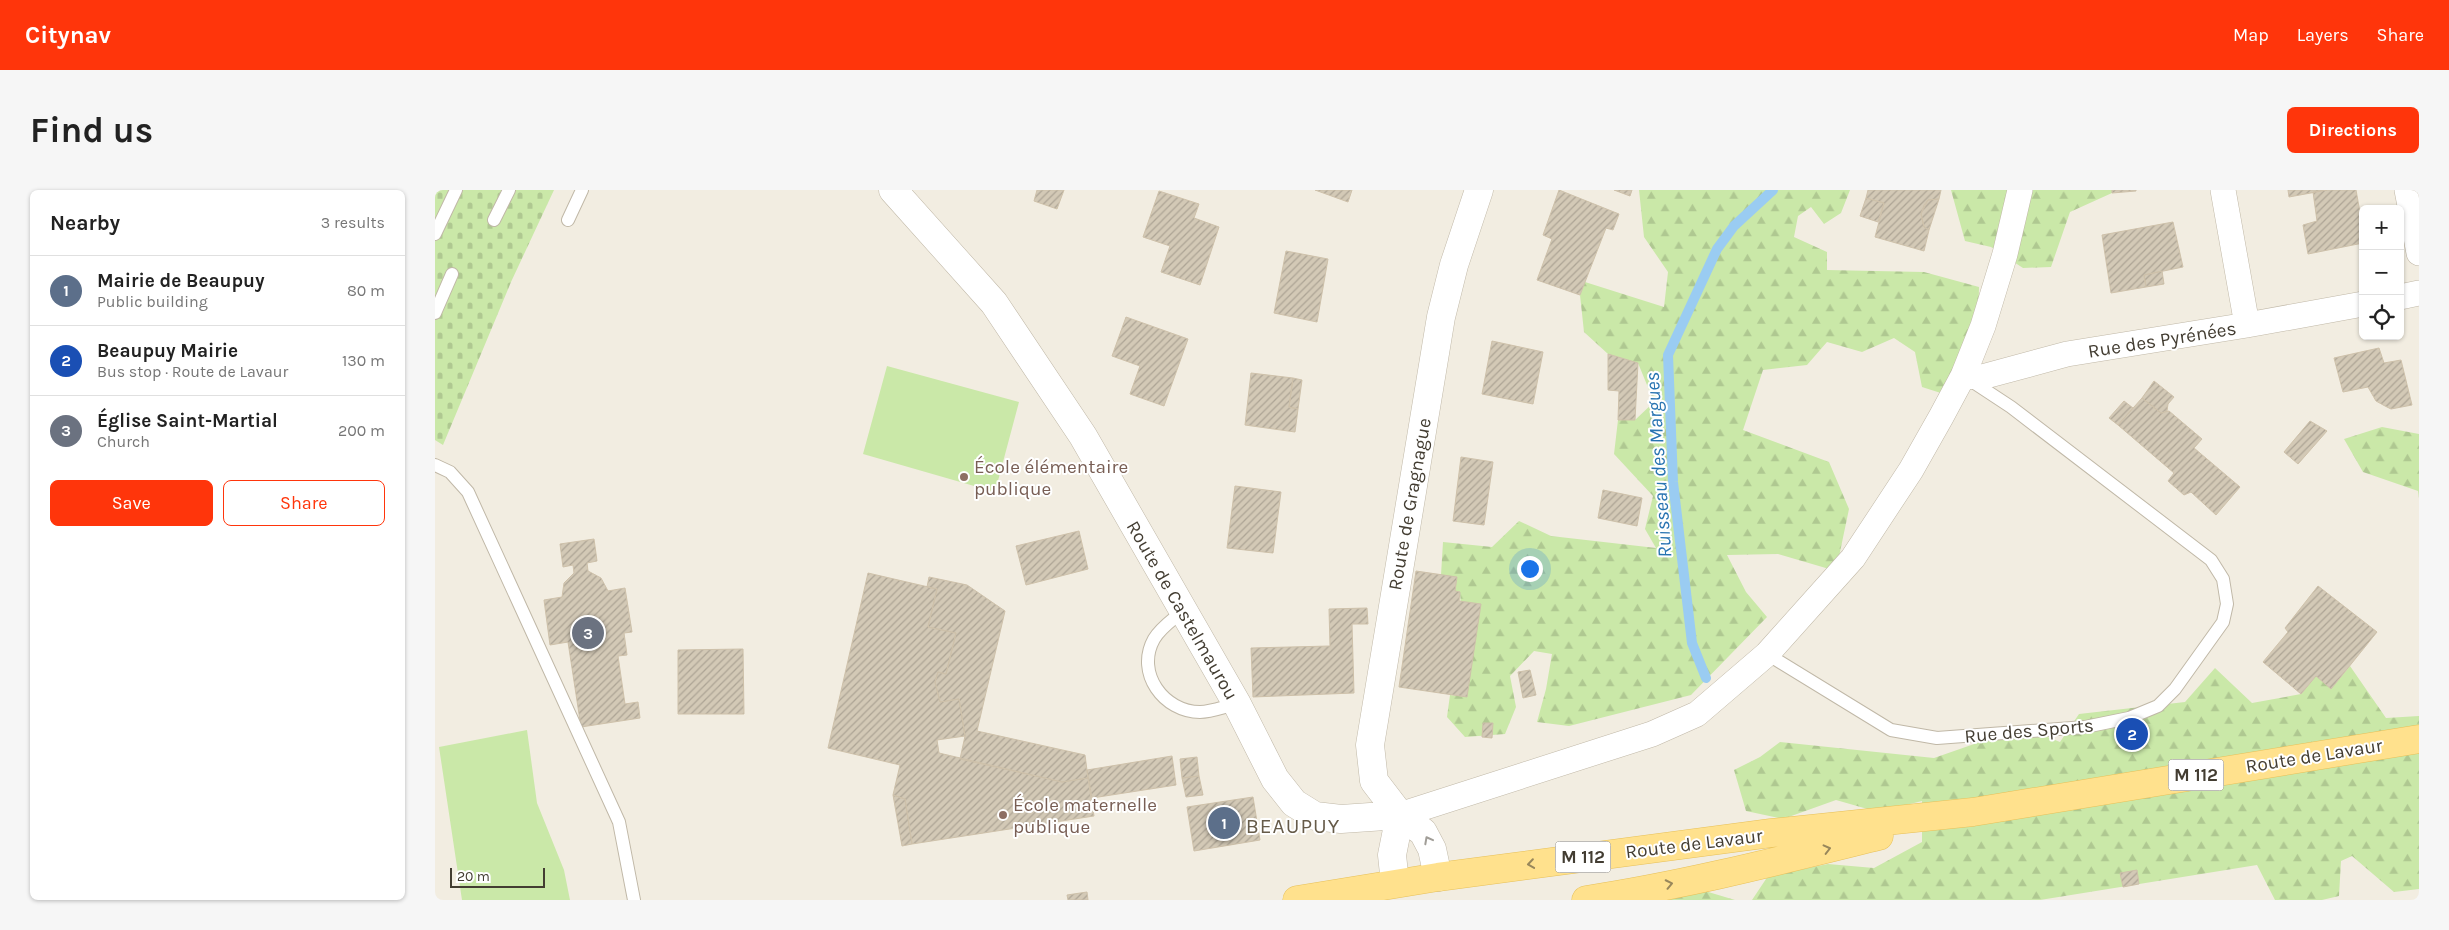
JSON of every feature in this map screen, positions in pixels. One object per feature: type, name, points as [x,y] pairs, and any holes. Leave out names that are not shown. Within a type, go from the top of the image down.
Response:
[{"type":"main road","name":"Route de Lavaur","points":[[1297,900],[1439,889],[1771,832],[1973,812],[2419,738]]},
{"type":"main road","name":"Route de Lavaur","points":[[1586,900],[1621,895],[1779,861],[1973,812]]},
{"type":"street","name":"Route de Castelmaurou","points":[[893,190],[994,303],[1083,436],[1237,704],[1275,780],[1294,803],[1315,816],[1341,819],[1400,815]]},
{"type":"street","name":"Route de Gragnague","points":[[1439,889],[1432,849],[1423,832],[1400,815],[1374,781],[1370,745],[1441,317],[1454,265],[1479,190]]},
{"type":"street","points":[[1396,892],[1392,855],[1400,815],[1652,734],[1697,714],[1767,654],[1853,558],[1911,470],[1963,376],[1983,326],[2005,254],[2020,190]]},
{"type":"street","points":[[2223,190],[2247,325]]},
{"type":"street","points":[[2407,190],[2419,253]]},
{"type":"street","points":[[2404,296],[2419,293]]},
{"type":"street","name":"Rue des Pyrénées","points":[[1963,376],[1982,377],[2067,354],[2359,305]]},
{"type":"lane","points":[[435,234],[456,190]]},
{"type":"lane","points":[[494,220],[509,190]]},
{"type":"lane","points":[[568,220],[582,190]]},
{"type":"lane","points":[[435,313],[452,274]]},
{"type":"lane","name":"Rue des Sports","points":[[1767,654],[1891,730],[1937,738],[2085,727],[2129,718],[2158,706],[2175,689],[2223,622],[2227,604],[2223,579],[2211,560],[2011,407],[1963,376]]},
{"type":"lane","points":[[435,465],[449,472],[468,492],[619,822],[634,900]]},
{"type":"lane","points":[[1184,610],[1162,629],[1153,641],[1148,665],[1157,690],[1169,702],[1185,710],[1201,712],[1237,704]]},
{"type":"green space","points":[[435,190],[554,190],[511,282],[443,445],[435,440]]},
{"type":"green space","points":[[1639,190],[1850,190],[1841,213],[1824,224],[1811,207],[1798,216],[1794,237],[1827,252],[1827,270],[1924,272],[1979,287],[1978,329],[1947,395],[1922,387],[1915,352],[1894,338],[1862,352],[1827,342],[1807,365],[1763,370],[1743,430],[1829,462],[1849,509],[1836,571],[1778,554],[1727,555],[1746,592],[1767,617],[1691,695],[1569,726],[1537,722],[1546,689],[1552,654],[1534,651],[1510,676],[1516,707],[1505,734],[1465,737],[1447,717],[1450,695],[1467,697],[1460,592],[1455,591],[1457,577],[1441,575],[1443,542],[1492,547],[1519,521],[1551,536],[1656,548],[1645,529],[1653,496],[1614,454],[1618,420],[1635,420],[1654,402],[1638,363],[1608,354],[1584,332],[1580,295],[1585,282],[1664,307],[1668,272],[1644,237]]},
{"type":"green space","points":[[1951,190],[2112,190],[2112,193],[2070,212],[2051,267],[2023,268],[1991,247],[1965,241]]},
{"type":"green space","points":[[887,366],[1019,402],[995,492],[863,454]]},
{"type":"green space","points":[[2382,427],[2419,434],[2419,498],[2418,491],[2363,472],[2344,439]]},
{"type":"green space","points":[[2350,666],[2386,718],[2419,716],[2419,889],[2394,892],[2352,856],[2341,861],[2339,896],[2322,900],[2275,900],[2257,865],[2040,900],[1752,900],[1768,876],[1828,864],[1874,868],[1922,842],[1922,801],[1878,812],[1836,800],[1783,819],[1746,811],[1734,770],[1760,757],[1780,742],[1934,758],[2023,727],[2060,742],[2079,714],[2185,702],[2215,668],[2252,703],[2301,694],[2316,676],[2331,689]]},
{"type":"green space","points":[[527,730],[537,803],[564,870],[570,900],[462,900],[439,747]]},
{"type":"green space","points":[[1705,891],[1735,900],[1667,900]]},
{"type":"building","points":[[1037,190],[1064,190],[1057,209],[1034,201]]},
{"type":"building","points":[[1315,190],[1352,190],[1348,202]]},
{"type":"building","points":[[1559,190],[1619,214],[1613,230],[1606,228],[1580,295],[1537,280],[1552,239],[1543,235]]},
{"type":"building","points":[[1614,190],[1632,190],[1630,196]]},
{"type":"building","points":[[1868,190],[1941,190],[1939,199],[1928,200],[1921,214],[1924,227],[1929,230],[1924,251],[1875,237],[1884,203],[1866,198]]},
{"type":"building","points":[[2112,190],[2136,190],[2136,191],[2112,193]]},
{"type":"building","points":[[2288,190],[2327,190],[2289,197]]},
{"type":"building","points":[[2356,190],[2359,207],[2359,244],[2308,254],[2303,225],[2317,221],[2313,192]]},
{"type":"building","points":[[1159,191],[1199,204],[1194,218],[1219,227],[1200,285],[1161,272],[1170,246],[1143,237]]},
{"type":"building","points":[[1866,198],[1884,203],[1878,222],[1860,216]]},
{"type":"building","points":[[1939,199],[1929,230],[1924,227],[1921,214],[1928,200]]},
{"type":"building","points":[[2173,222],[2183,267],[2144,275],[2146,287],[2111,293],[2102,235]]},
{"type":"building","points":[[1286,251],[1328,259],[1317,322],[1274,313]]},
{"type":"building","points":[[2162,271],[2164,284],[2146,287],[2144,275]]},
{"type":"building","points":[[1126,317],[1188,339],[1164,406],[1130,394],[1140,366],[1112,356]]},
{"type":"building","points":[[1492,341],[1543,352],[1533,404],[1482,394]]},
{"type":"building","points":[[2379,348],[2384,363],[2401,360],[2412,405],[2391,409],[2376,401],[2368,387],[2343,392],[2334,358]]},
{"type":"building","points":[[1608,354],[1638,363],[1635,420],[1618,420],[1619,391],[1608,390]]},
{"type":"building","points":[[1251,373],[1293,378],[1289,407],[1298,409],[1295,432],[1245,425]]},
{"type":"building","points":[[1293,378],[1302,380],[1298,409],[1289,407]]},
{"type":"building","points":[[2154,381],[2174,397],[2168,404],[2167,411],[2161,413],[2142,398]]},
{"type":"building","points":[[2142,398],[2161,413],[2169,411],[2202,439],[2194,448],[2240,487],[2216,515],[2191,492],[2184,495],[2168,481],[2174,473],[2118,425]]},
{"type":"building","points":[[2124,401],[2133,408],[2118,425],[2109,418]]},
{"type":"building","points":[[2310,421],[2327,431],[2298,464],[2284,452]]},
{"type":"building","points":[[1461,457],[1493,462],[1484,525],[1453,521]]},
{"type":"building","points":[[1235,486],[1281,492],[1273,553],[1227,548]]},
{"type":"building","points":[[1603,490],[1642,498],[1637,526],[1598,518]]},
{"type":"building","points":[[1079,531],[1088,569],[1026,585],[1016,546]]},
{"type":"building","points":[[594,539],[597,561],[587,563],[588,571],[601,578],[608,591],[625,588],[632,632],[624,633],[627,655],[618,656],[625,704],[638,702],[640,718],[581,727],[568,642],[550,645],[544,600],[562,597],[564,583],[574,573],[573,565],[563,567],[560,544]]},
{"type":"building","points":[[1416,571],[1457,577],[1455,591],[1460,592],[1459,601],[1481,604],[1467,697],[1399,687]]},
{"type":"building","points":[[868,573],[937,589],[928,627],[956,633],[946,674],[938,672],[935,682],[940,702],[959,699],[965,736],[937,740],[939,753],[1062,782],[1088,778],[1094,816],[912,844],[905,799],[893,795],[900,765],[828,748]]},
{"type":"building","points":[[929,577],[967,585],[1005,611],[977,731],[1085,755],[1088,778],[1062,782],[960,759],[965,736],[959,699],[940,702],[935,682],[938,672],[946,674],[956,633],[928,627],[937,589],[927,587]]},
{"type":"building","points":[[2318,586],[2377,632],[2331,689],[2316,676],[2301,694],[2263,662],[2288,632],[2285,628]]},
{"type":"building","points":[[1367,608],[1368,624],[1352,624],[1354,693],[1253,697],[1251,648],[1330,646],[1329,609]]},
{"type":"building","points":[[743,649],[744,714],[678,714],[678,650]]},
{"type":"building","points":[[1530,670],[1536,695],[1523,698],[1518,672]]},
{"type":"building","points":[[1483,723],[1493,723],[1492,738],[1482,737]]},
{"type":"building","points":[[1172,756],[1176,785],[1092,798],[1087,770]]},
{"type":"building","points":[[1197,757],[1199,776],[1182,778],[1180,759]]},
{"type":"building","points":[[1199,776],[1203,795],[1186,797],[1182,778]]},
{"type":"building","points":[[893,795],[905,799],[912,844],[902,846]]},
{"type":"building","points":[[1253,797],[1260,840],[1194,851],[1187,807]]},
{"type":"building","points":[[2137,870],[2139,884],[2123,887],[2120,873]]},
{"type":"building","points":[[1087,892],[1088,900],[1068,900],[1067,895]]},
{"type":"waterway","name":"Ruisseau des Margues","points":[[1706,678],[1692,643],[1673,482],[1668,355],[1717,249],[1734,226],[1773,190]]},
{"type":"place","name":"École élémentaire publique","points":[[964,477]]},
{"type":"place","name":"Église Saint-Martial","points":[[588,633]]},
{"type":"place","name":"Beaupuy Mairie","points":[[2132,734]]},
{"type":"place","name":"École maternelle publique","points":[[1003,815]]},
{"type":"place","name":"Mairie de Beaupuy","points":[[1224,823]]},
{"type":"district","name":"BEAUPUY","points":[[1293,826]]}]
